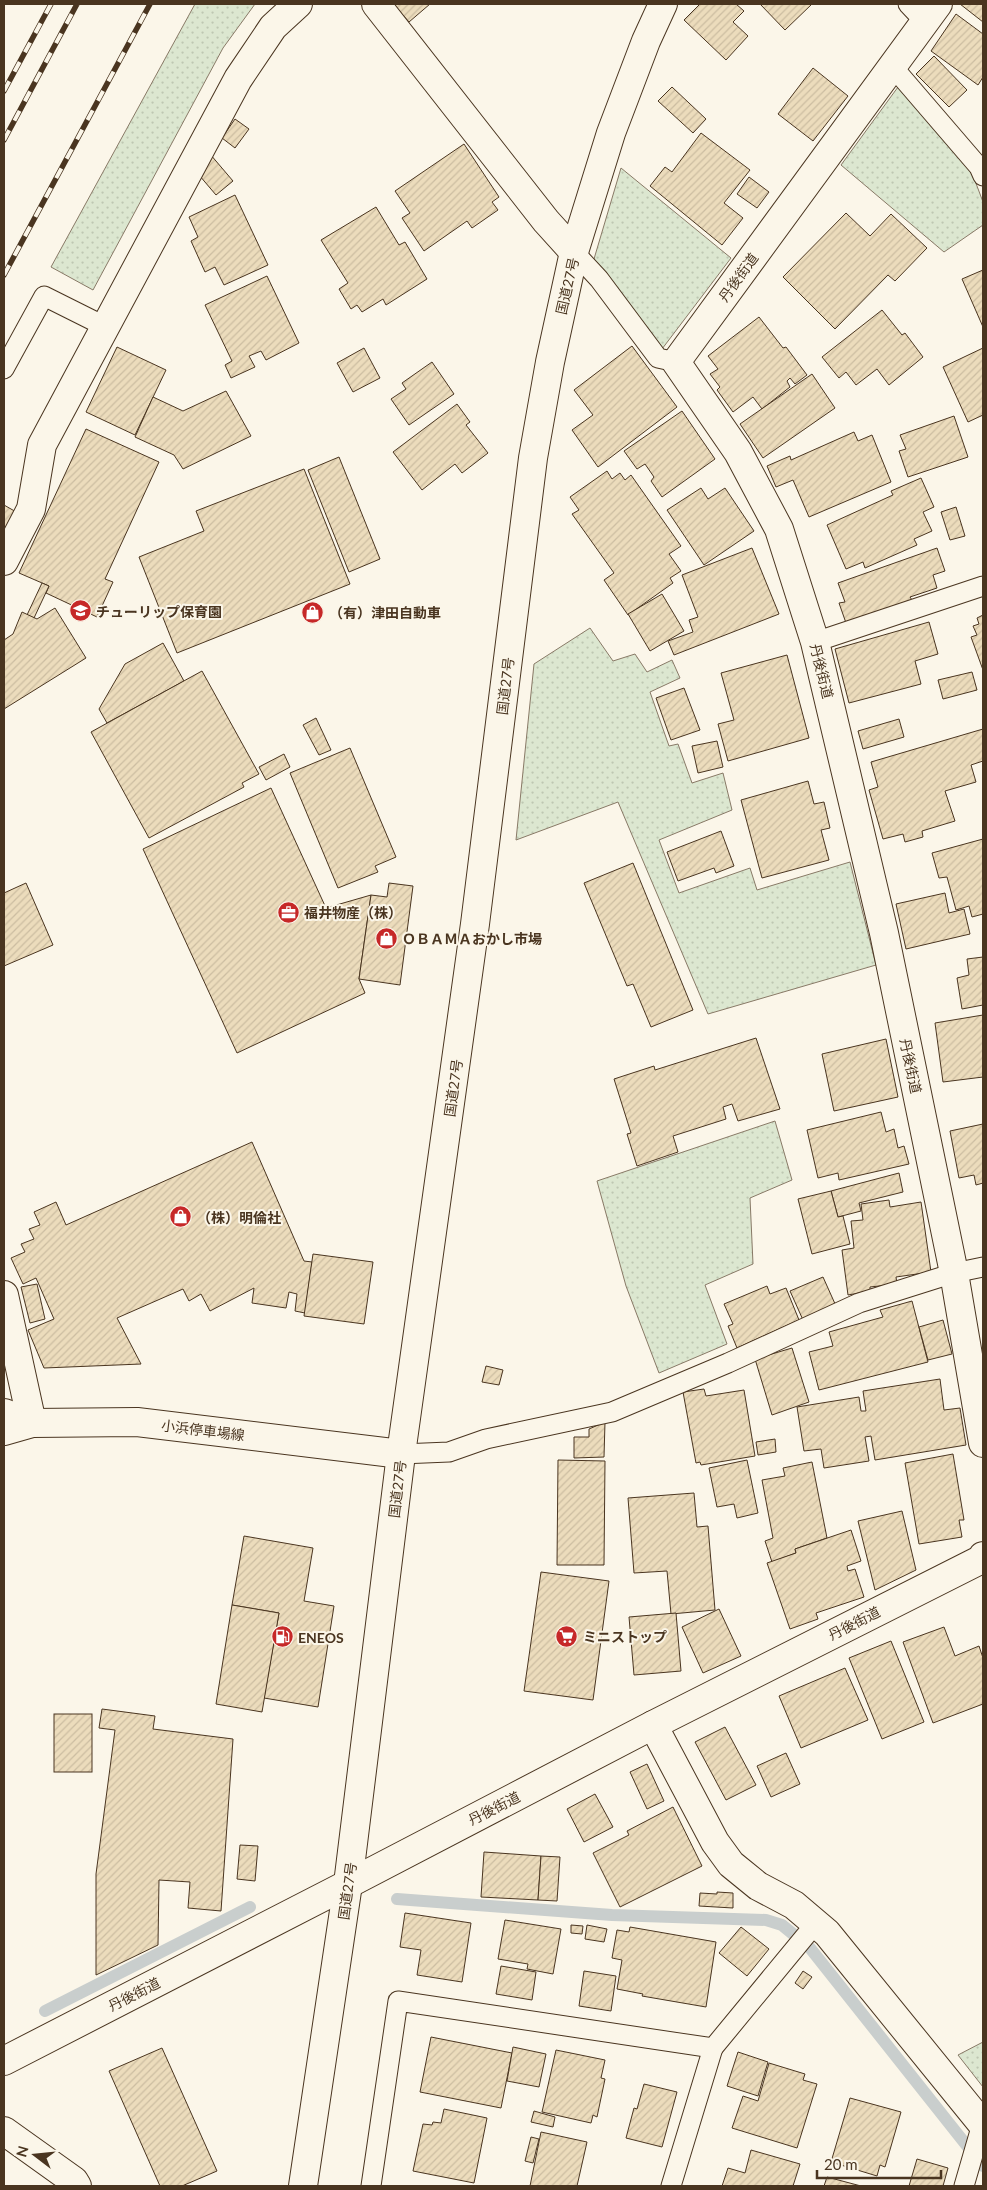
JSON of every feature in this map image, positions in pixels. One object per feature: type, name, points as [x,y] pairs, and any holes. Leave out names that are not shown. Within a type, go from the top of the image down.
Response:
[{"type":"main road","points":[[4,561],[31,509],[42,445],[238,79],[273,27],[298,4]]},
{"type":"main road","points":[[376,4],[546,221],[574,252]]},
{"type":"main road","name":"国道27号","points":[[303,2186],[348,1884],[401,1454],[476,924],[533,458],[550,362],[574,252],[611,132],[646,41],[663,4]]},
{"type":"main road","name":"丹後街道","points":[[924,10],[893,67],[676,362],[738,452],[779,529],[815,642],[884,933],[954,1273],[983,1443]]},
{"type":"main road","points":[[4,1295],[32,1423]]},
{"type":"main road","points":[[4,1415],[32,1423]]},
{"type":"main road","name":"小浜停車場線","points":[[4,1431],[32,1423],[137,1422],[401,1454]]},
{"type":"main road","points":[[4,1444],[32,1423]]},
{"type":"main road","name":"丹後街道","points":[[4,2061],[653,1725],[982,1559],[983,1556]]},
{"type":"main road","points":[[653,1725],[715,1842],[731,1864],[758,1886],[794,1905],[806,1935],[827,1933],[980,2131]]},
{"type":"main road","points":[[4,2131],[74,2181],[77,2186]]},
{"type":"lane","points":[[893,67],[980,166],[983,176]]},
{"type":"lane","points":[[574,252],[599,278],[658,358],[676,362]]},
{"type":"lane","points":[[4,369],[44,296],[106,327]]},
{"type":"lane","points":[[815,642],[983,586]]},
{"type":"lane","points":[[401,1454],[449,1452],[486,1439],[612,1412],[728,1363],[859,1303],[954,1273],[983,1267]]},
{"type":"lane","points":[[671,2186],[713,2048],[806,1935]]},
{"type":"lane","points":[[371,2186],[398,2001],[713,2048]]},
{"type":"lane","points":[[964,2186],[980,2131]]},
{"type":"green space","points":[[195,4],[255,4],[223,48],[93,290],[51,267]]},
{"type":"green space","points":[[898,87],[971,170],[983,202],[983,225],[944,252],[841,165]]},
{"type":"green space","points":[[621,168],[731,258],[662,349],[594,259]]},
{"type":"green space","points":[[590,628],[613,661],[635,654],[647,672],[672,660],[680,678],[650,692],[669,746],[678,744],[692,783],[723,773],[732,810],[659,840],[679,893],[750,868],[757,890],[850,862],[876,965],[708,1014],[618,802],[516,840],[534,664]]},
{"type":"green space","points":[[775,1121],[792,1180],[750,1198],[753,1264],[705,1285],[727,1344],[659,1373],[626,1286],[597,1181]]},
{"type":"green space","points":[[983,2042],[983,2087],[958,2055]]},
{"type":"building","points":[[393,4],[430,4],[409,22]]},
{"type":"building","points":[[700,4],[736,4],[744,11],[733,22],[748,36],[726,60],[684,20]]},
{"type":"building","points":[[760,4],[812,4],[785,30]]},
{"type":"building","points":[[960,4],[983,4],[983,22]]},
{"type":"building","points":[[956,14],[983,34],[983,77],[978,85],[931,51]]},
{"type":"building","points":[[934,56],[967,90],[949,107],[916,74]]},
{"type":"building","points":[[813,68],[848,96],[813,141],[778,114]]},
{"type":"building","points":[[672,87],[706,119],[693,133],[658,101]]},
{"type":"building","points":[[235,119],[249,129],[235,148],[222,138]]},
{"type":"building","points":[[701,133],[750,170],[724,203],[743,218],[722,245],[650,186],[665,167],[672,172]]},
{"type":"building","points":[[464,144],[499,197],[492,202],[498,210],[472,228],[467,221],[424,251],[402,218],[410,213],[395,191]]},
{"type":"building","points":[[210,154],[233,181],[216,195],[199,175]]},
{"type":"building","points":[[749,177],[769,192],[757,208],[737,194]]},
{"type":"building","points":[[235,195],[268,265],[224,285],[215,267],[205,272],[191,241],[198,237],[189,217]]},
{"type":"building","points":[[376,207],[399,245],[405,242],[427,279],[386,305],[383,299],[362,312],[357,305],[351,309],[339,289],[348,283],[321,240]]},
{"type":"building","points":[[846,213],[870,236],[891,214],[927,248],[895,281],[888,275],[835,329],[783,277]]},
{"type":"building","points":[[983,270],[983,327],[962,279]]},
{"type":"building","points":[[267,276],[299,343],[266,360],[261,351],[249,356],[255,367],[231,378],[225,365],[232,361],[205,305]]},
{"type":"building","points":[[882,310],[902,335],[905,333],[923,357],[889,385],[877,369],[856,385],[846,372],[839,378],[822,357]]},
{"type":"building","points":[[759,317],[783,348],[786,347],[807,375],[795,384],[790,378],[787,381],[790,387],[762,409],[753,397],[733,412],[717,390],[720,387],[710,374],[718,369],[708,356]]},
{"type":"building","points":[[632,346],[677,407],[598,467],[572,430],[593,415],[574,390]]},
{"type":"building","points":[[117,347],[166,370],[135,435],[86,412]]},
{"type":"building","points":[[364,348],[380,378],[353,392],[337,363]]},
{"type":"building","points":[[983,348],[983,415],[968,422],[943,367]]},
{"type":"building","points":[[432,362],[454,394],[409,425],[391,399],[406,389],[402,383]]},
{"type":"building","points":[[812,374],[835,408],[763,458],[740,424]]},
{"type":"building","points":[[226,391],[251,436],[183,469],[174,455],[135,437],[153,397],[183,411]]},
{"type":"building","points":[[457,404],[470,422],[466,425],[488,453],[462,473],[455,464],[422,490],[393,452]]},
{"type":"building","points":[[682,411],[715,459],[662,497],[651,481],[654,477],[645,464],[637,469],[624,451]]},
{"type":"building","points":[[954,416],[968,457],[908,477],[899,451],[906,449],[900,435]]},
{"type":"building","points":[[86,429],[159,462],[105,579],[113,582],[97,617],[46,593],[49,586],[19,573]]},
{"type":"building","points":[[854,432],[858,441],[872,435],[891,482],[809,517],[793,480],[776,487],[767,466],[790,456],[791,460]]},
{"type":"building","points":[[339,457],[380,559],[349,572],[308,470]]},
{"type":"building","points":[[304,469],[350,584],[177,653],[139,557],[204,531],[196,511]]},
{"type":"building","points":[[607,471],[612,479],[620,473],[625,480],[631,475],[681,546],[669,554],[681,571],[670,578],[673,583],[628,615],[604,580],[614,573],[572,514],[579,510],[570,497]]},
{"type":"building","points":[[921,478],[934,507],[923,512],[932,531],[914,539],[917,545],[865,568],[863,562],[846,569],[827,525],[893,495],[891,491]]},
{"type":"building","points":[[701,488],[708,499],[725,488],[754,531],[704,565],[667,510]]},
{"type":"building","points":[[4,505],[18,513],[4,539]]},
{"type":"building","points":[[956,507],[965,536],[950,540],[941,512]]},
{"type":"building","points":[[752,548],[779,614],[674,655],[668,641],[693,632],[689,620],[698,617],[682,575]]},
{"type":"building","points":[[937,548],[945,571],[933,575],[937,588],[910,597],[912,600],[846,623],[839,603],[845,602],[838,583]]},
{"type":"building","points":[[42,583],[49,586],[34,618],[27,615]]},
{"type":"building","points":[[662,594],[684,631],[650,651],[628,614]]},
{"type":"building","points":[[55,608],[86,658],[4,709],[4,640],[13,634],[22,612],[37,619]]},
{"type":"building","points":[[983,615],[983,670],[971,637],[977,635],[973,626],[979,624],[977,618]]},
{"type":"building","points":[[929,622],[938,654],[915,661],[921,684],[849,703],[835,649]]},
{"type":"building","points":[[163,643],[184,681],[107,723],[99,709],[125,664]]},
{"type":"building","points":[[787,655],[809,738],[728,761],[718,724],[734,720],[721,673]]},
{"type":"building","points":[[202,671],[259,774],[242,783],[244,787],[149,838],[91,732]]},
{"type":"building","points":[[972,672],[977,690],[943,699],[938,680]]},
{"type":"building","points":[[684,688],[700,730],[671,740],[656,698]]},
{"type":"building","points":[[316,718],[331,750],[319,755],[303,725]]},
{"type":"building","points":[[899,719],[904,737],[863,749],[858,731]]},
{"type":"building","points":[[983,729],[983,761],[971,765],[976,782],[945,791],[955,821],[922,831],[923,837],[905,842],[903,834],[883,839],[869,790],[878,787],[871,762]]},
{"type":"building","points":[[717,741],[723,767],[698,773],[692,746]]},
{"type":"building","points":[[350,748],[396,857],[375,866],[378,872],[338,888],[290,773]]},
{"type":"building","points":[[284,754],[290,767],[266,780],[259,767]]},
{"type":"building","points":[[808,781],[814,804],[824,802],[830,828],[821,830],[829,860],[762,878],[741,800]]},
{"type":"building","points":[[271,788],[326,908],[371,895],[359,979],[365,993],[237,1053],[143,849]]},
{"type":"building","points":[[721,831],[734,866],[716,873],[714,868],[678,881],[667,852]]},
{"type":"building","points":[[983,839],[983,914],[972,917],[969,906],[956,910],[947,877],[939,878],[932,853]]},
{"type":"building","points":[[633,863],[693,1010],[651,1027],[633,984],[627,986],[584,883]]},
{"type":"building","points":[[26,883],[53,945],[4,966],[4,893]]},
{"type":"building","name":"ＯＢＡＭＡおかし市場","points":[[389,883],[413,886],[400,985],[359,979],[371,895],[387,897]]},
{"type":"building","points":[[945,893],[949,913],[964,909],[970,934],[906,949],[896,904]]},
{"type":"building","points":[[983,957],[983,1005],[962,1009],[957,978],[969,975],[967,959]]},
{"type":"building","points":[[983,1015],[983,1077],[943,1082],[935,1023]]},
{"type":"building","points":[[756,1038],[780,1109],[738,1121],[732,1104],[723,1107],[726,1119],[673,1136],[678,1152],[637,1166],[627,1134],[631,1133],[614,1079],[654,1066],[655,1070]]},
{"type":"building","points":[[886,1039],[898,1097],[834,1111],[822,1054]]},
{"type":"building","points":[[881,1112],[886,1132],[894,1129],[898,1148],[904,1146],[909,1164],[839,1180],[838,1173],[818,1178],[807,1130]]},
{"type":"building","points":[[983,1124],[983,1183],[976,1185],[974,1175],[959,1178],[950,1131]]},
{"type":"building","points":[[252,1142],[304,1261],[312,1262],[305,1313],[295,1311],[297,1294],[289,1292],[286,1308],[252,1303],[254,1288],[210,1311],[201,1294],[189,1301],[183,1289],[117,1318],[141,1364],[44,1368],[28,1330],[54,1319],[36,1278],[23,1284],[11,1258],[25,1252],[21,1244],[34,1239],[29,1229],[40,1225],[34,1212],[56,1202],[66,1225]]},
{"type":"building","points":[[899,1173],[903,1192],[859,1203],[861,1211],[838,1217],[831,1191]]},
{"type":"building","points":[[831,1191],[838,1217],[843,1216],[850,1244],[812,1254],[798,1199]]},
{"type":"building","points":[[889,1200],[890,1207],[921,1202],[931,1272],[896,1277],[897,1284],[870,1287],[870,1291],[848,1295],[842,1250],[854,1248],[851,1221],[863,1220],[861,1204]]},
{"type":"building","points":[[313,1254],[373,1262],[364,1324],[304,1316]]},
{"type":"building","points":[[823,1277],[836,1306],[803,1320],[790,1291]]},
{"type":"building","points":[[37,1284],[45,1319],[30,1323],[21,1287]]},
{"type":"building","points":[[767,1286],[770,1294],[786,1288],[799,1320],[737,1348],[728,1326],[733,1324],[724,1304]]},
{"type":"building","points":[[912,1301],[928,1362],[819,1390],[809,1352],[833,1346],[829,1332],[883,1317],[880,1310]]},
{"type":"building","points":[[943,1320],[952,1354],[928,1360],[919,1327]]},
{"type":"building","points":[[792,1348],[809,1402],[772,1415],[755,1359]]},
{"type":"building","points":[[486,1366],[503,1370],[499,1385],[482,1382]]},
{"type":"building","points":[[940,1379],[944,1410],[960,1408],[966,1445],[875,1460],[871,1436],[865,1437],[869,1461],[824,1468],[821,1449],[804,1451],[797,1407],[859,1397],[861,1411],[866,1411],[863,1391]]},
{"type":"building","points":[[704,1389],[706,1396],[744,1390],[755,1456],[701,1465],[700,1462],[696,1463],[683,1392]]},
{"type":"building","points":[[605,1422],[604,1457],[574,1458],[574,1437],[589,1437],[589,1429]]},
{"type":"building","points":[[775,1439],[776,1452],[758,1455],[756,1442]]},
{"type":"building","points":[[953,1454],[964,1520],[959,1520],[962,1537],[919,1544],[905,1463]]},
{"type":"building","points":[[558,1460],[605,1461],[604,1565],[557,1565]]},
{"type":"building","points":[[747,1460],[758,1513],[737,1518],[734,1504],[717,1507],[709,1468]]},
{"type":"building","points":[[812,1462],[827,1538],[795,1549],[796,1553],[772,1562],[765,1541],[773,1538],[762,1480],[785,1476],[783,1468]]},
{"type":"building","points":[[694,1493],[697,1527],[708,1526],[715,1610],[671,1614],[667,1571],[634,1573],[628,1498]]},
{"type":"building","points":[[902,1511],[916,1570],[875,1590],[858,1521]]},
{"type":"building","points":[[851,1530],[861,1561],[847,1566],[848,1571],[855,1569],[864,1597],[816,1613],[818,1619],[790,1629],[767,1563],[796,1553],[795,1549]]},
{"type":"building","points":[[244,1536],[313,1548],[304,1601],[334,1606],[318,1707],[264,1698],[279,1613],[232,1605]]},
{"type":"building","name":"ミニストップ","points":[[541,1572],[609,1581],[593,1700],[524,1691]]},
{"type":"building","points":[[232,1605],[279,1613],[262,1712],[216,1704]]},
{"type":"building","points":[[719,1609],[741,1656],[703,1673],[682,1627]]},
{"type":"building","points":[[676,1613],[681,1671],[634,1675],[629,1617]]},
{"type":"building","points":[[944,1627],[955,1656],[979,1646],[983,1658],[983,1704],[933,1723],[903,1642]]},
{"type":"building","points":[[891,1641],[924,1722],[882,1739],[849,1658]]},
{"type":"building","points":[[845,1668],[868,1720],[801,1748],[779,1696]]},
{"type":"building","points":[[102,1709],[155,1716],[153,1729],[233,1739],[221,1911],[188,1908],[190,1882],[159,1880],[158,1945],[96,1975],[96,1874],[115,1730],[99,1728]]},
{"type":"building","points":[[54,1714],[92,1714],[92,1772],[54,1772]]},
{"type":"building","points":[[725,1727],[756,1785],[726,1800],[695,1742]]},
{"type":"building","points":[[786,1753],[800,1784],[771,1797],[757,1766]]},
{"type":"building","points":[[647,1764],[664,1801],[647,1809],[630,1772]]},
{"type":"building","points":[[595,1794],[613,1827],[584,1842],[567,1809]]},
{"type":"building","points":[[673,1807],[702,1866],[620,1907],[593,1853],[629,1835],[627,1831]]},
{"type":"building","points":[[240,1845],[258,1846],[255,1881],[237,1879]]},
{"type":"building","points":[[484,1852],[541,1856],[538,1900],[481,1897]]},
{"type":"building","points":[[541,1856],[560,1857],[557,1901],[538,1900]]},
{"type":"building","points":[[717,1892],[733,1893],[733,1908],[699,1906],[700,1893],[717,1894]]},
{"type":"building","points":[[405,1913],[471,1923],[462,1982],[417,1975],[421,1950],[400,1947]]},
{"type":"building","points":[[505,1920],[561,1929],[553,1974],[527,1969],[528,1964],[498,1959]]},
{"type":"building","points":[[571,1925],[583,1926],[582,1934],[571,1933]]},
{"type":"building","points":[[587,1925],[607,1929],[604,1942],[585,1939]]},
{"type":"building","points":[[630,1927],[716,1942],[706,2007],[642,1996],[643,1994],[617,1989],[622,1960],[612,1958],[617,1930],[629,1932]]},
{"type":"building","points":[[741,1927],[769,1949],[747,1976],[719,1953]]},
{"type":"building","points":[[501,1966],[536,1972],[532,2000],[496,1994]]},
{"type":"building","points":[[584,1971],[616,1976],[611,2011],[579,2006]]},
{"type":"building","points":[[803,1971],[812,1977],[803,1989],[795,1983]]},
{"type":"building","points":[[431,2037],[512,2053],[501,2108],[420,2092]]},
{"type":"building","points":[[513,2047],[546,2054],[539,2087],[507,2081]]},
{"type":"building","points":[[162,2048],[217,2171],[182,2186],[160,2186],[109,2071]]},
{"type":"building","points":[[556,2050],[605,2060],[601,2078],[605,2079],[597,2117],[593,2115],[591,2123],[542,2112]]},
{"type":"building","points":[[738,2052],[768,2062],[758,2096],[727,2086]]},
{"type":"building","points":[[769,2063],[805,2074],[803,2080],[817,2084],[797,2148],[732,2128],[743,2096],[758,2101]]},
{"type":"building","points":[[644,2084],[677,2092],[662,2147],[626,2138],[634,2108],[637,2109]]},
{"type":"building","points":[[850,2098],[901,2112],[885,2167],[880,2165],[877,2176],[831,2162]]},
{"type":"building","points":[[444,2109],[487,2118],[474,2183],[413,2171],[423,2124],[441,2123]]},
{"type":"building","points":[[534,2111],[555,2117],[553,2127],[531,2122]]},
{"type":"building","points":[[541,2132],[587,2142],[577,2186],[530,2186]]},
{"type":"building","points":[[531,2137],[539,2139],[533,2163],[525,2161]]},
{"type":"building","points":[[751,2150],[800,2164],[793,2186],[722,2186],[728,2168],[745,2173]]},
{"type":"building","points":[[917,2159],[948,2168],[943,2186],[909,2186]]},
{"type":"building","points":[[827,2177],[861,2186],[824,2186]]},
{"type":"waterway","points":[[397,1899],[612,1915],[766,1920],[782,1925],[810,1948],[983,2166]]},
{"type":"waterway","points":[[45,2011],[250,1907]]},
{"type":"railway","points":[[4,91],[51,4]]},
{"type":"railway","points":[[4,140],[77,4]]},
{"type":"railway","points":[[4,275],[150,4]]},
{"type":"place","name":"チューリップ保育園","points":[[80,611]]},
{"type":"place","name":"（有）津田自動車","points":[[313,612]]},
{"type":"place","name":"福井物産（株）","points":[[288,912]]},
{"type":"place","name":"ＯＢＡＭＡおかし市場","points":[[386,938]]},
{"type":"place","name":"（株）明倫社","points":[[181,1217]]},
{"type":"place","name":"ミニストップ","points":[[567,1636]]},
{"type":"place","name":"ENEOS","points":[[282,1637]]}]
